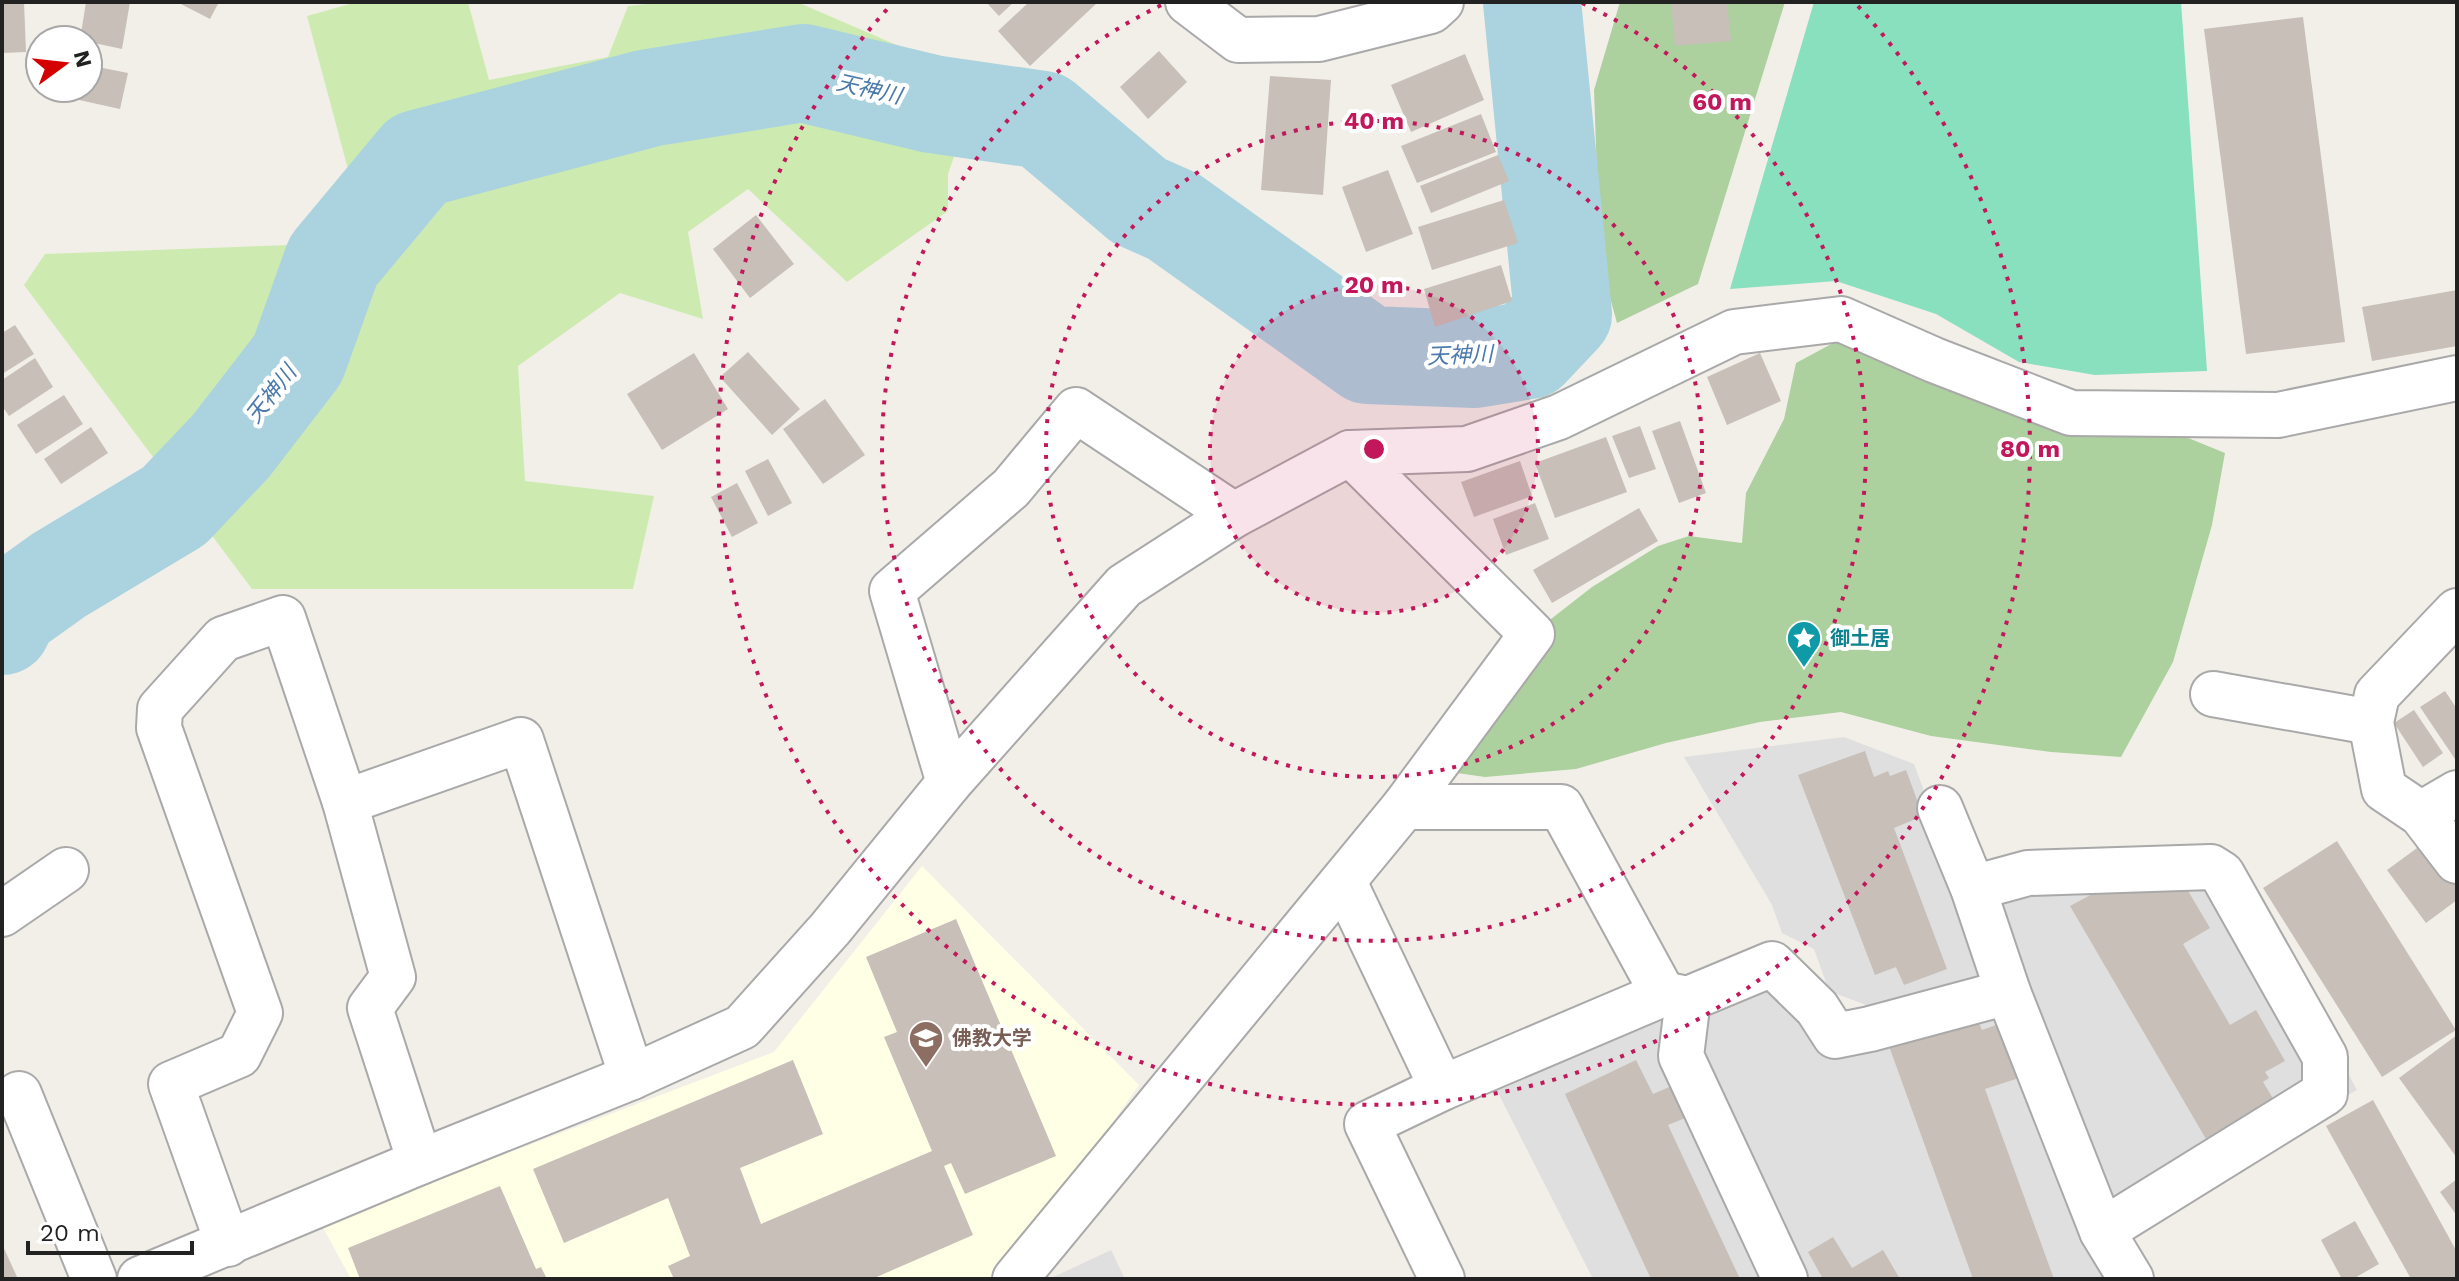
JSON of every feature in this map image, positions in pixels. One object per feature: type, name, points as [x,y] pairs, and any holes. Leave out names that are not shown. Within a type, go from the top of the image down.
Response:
[{"type":"street","points":[[1188,2],[1238,40],[1319,39],[1431,11],[1441,2]]},
{"type":"street","points":[[140,1279],[632,1077],[742,1027],[830,929],[949,783],[1124,586],[1234,515],[1350,453],[1467,449],[1559,417],[1734,332],[1841,319],[1934,360],[2071,413],[2278,415],[2457,378]]},
{"type":"street","points":[[949,783],[892,591],[1011,488],[1076,410],[1234,515]]},
{"type":"street","points":[[1015,1279],[1344,882],[1404,807],[1532,634],[1350,453]]},
{"type":"street","points":[[2457,611],[2377,695],[2371,722],[2384,789],[2439,804],[2457,861]]},
{"type":"street","points":[[228,1244],[171,1084],[239,1055],[260,1013],[159,728],[160,709],[223,639],[283,618],[345,802],[393,977],[370,1008],[420,1162]]},
{"type":"street","points":[[2213,694],[2371,722]]},
{"type":"street","points":[[345,802],[521,740],[632,1077]]},
{"type":"street","points":[[1404,807],[1561,807],[1676,996],[1681,1056],[1785,1279]]},
{"type":"street","points":[[1940,808],[2102,1231],[2131,1279]]},
{"type":"street","points":[[1973,888],[2028,873],[2211,867],[2222,874],[2325,1057],[2325,1093],[2102,1231]]},
{"type":"street","points":[[2,914],[66,870]]},
{"type":"street","points":[[1344,882],[1442,1088]]},
{"type":"street","points":[[1442,1279],[1367,1124],[1442,1088],[1676,996],[1772,964],[1817,1008],[1835,1036],[2008,992]]},
{"type":"street","points":[[19,1094],[94,1279]]},
{"type":"shaded area","points":[[1844,737],[1914,764],[1994,977],[1887,1013],[1829,991],[1814,949],[1782,933],[1772,905],[1684,757]]},
{"type":"shaded area","points":[[2231,853],[2357,1090],[2116,1222],[1975,869],[2018,857]]},
{"type":"shaded area","name":"佛教大学","points":[[922,866],[1139,1085],[1003,1279],[351,1279],[321,1224],[774,1052]]},
{"type":"shaded area","points":[[1762,979],[1801,1004],[1822,1052],[1962,1006],[2016,1024],[2111,1279],[1593,1279],[1491,1079]]},
{"type":"shaded area","points":[[1111,1250],[1125,1279],[1049,1279]]},
{"type":"green space","points":[[357,2],[468,2],[489,80],[608,57],[628,6],[668,2],[797,2],[980,81],[948,174],[948,211],[847,282],[748,189],[688,232],[703,319],[620,293],[518,366],[525,481],[654,496],[633,589],[252,589],[24,285],[45,254],[290,245],[349,173],[307,16]]},
{"type":"green space","points":[[1620,2],[1785,2],[1698,284],[1617,323],[1600,261],[1594,90]]},
{"type":"green space","points":[[1814,2],[2181,2],[2207,371],[2095,375],[2019,362],[1936,314],[1836,281],[1730,289]]},
{"type":"green space","points":[[1837,341],[1904,370],[2171,431],[2225,453],[2212,525],[2173,662],[2121,757],[2051,752],[1931,736],[1841,712],[1760,722],[1666,743],[1576,769],[1485,777],[1443,771],[1496,692],[1551,619],[1592,587],[1658,546],[1689,536],[1742,543],[1746,493],[1784,419],[1796,363]]},
{"type":"building","points":[[2,2],[24,2],[24,52],[2,53]]},
{"type":"building","points":[[86,2],[130,2],[122,49],[104,45],[104,24],[83,24]]},
{"type":"building","points":[[177,2],[219,2],[210,19]]},
{"type":"building","points":[[986,2],[1014,2],[999,16]]},
{"type":"building","points":[[1029,2],[1098,2],[1030,66],[998,31]]},
{"type":"building","points":[[1671,2],[1727,2],[1731,41],[1675,46]]},
{"type":"building","points":[[2303,17],[2345,342],[2246,354],[2204,29]]},
{"type":"building","points":[[1159,51],[1187,82],[1148,119],[1120,87]]},
{"type":"building","points":[[1465,54],[1484,100],[1411,132],[1391,85]]},
{"type":"building","points":[[104,68],[128,73],[120,109],[97,104],[104,104]]},
{"type":"building","points":[[1270,76],[1331,80],[1323,195],[1261,190]]},
{"type":"building","points":[[1481,114],[1496,152],[1417,183],[1401,146]]},
{"type":"building","points":[[1498,155],[1509,181],[1431,213],[1420,186]]},
{"type":"building","points":[[1388,170],[1413,234],[1366,252],[1342,187]]},
{"type":"building","points":[[1504,200],[1518,243],[1432,270],[1418,227]]},
{"type":"building","points":[[756,215],[794,264],[750,298],[713,249]]},
{"type":"building","points":[[1501,265],[1512,301],[1435,327],[1424,289]]},
{"type":"building","points":[[2457,290],[2457,346],[2372,361],[2362,307]]},
{"type":"building","points":[[15,325],[34,354],[2,374],[2,333]]},
{"type":"building","points":[[748,352],[800,409],[772,435],[720,377]]},
{"type":"building","points":[[694,353],[728,409],[662,450],[627,394]]},
{"type":"building","points":[[1760,353],[1781,401],[1727,425],[1707,377]]},
{"type":"building","points":[[35,358],[53,387],[9,416],[2,406],[2,380]]},
{"type":"building","points":[[64,395],[83,424],[36,454],[17,425]]},
{"type":"building","points":[[825,399],[865,455],[823,484],[783,429]]},
{"type":"building","points":[[1680,421],[1706,493],[1679,503],[1652,431]]},
{"type":"building","points":[[1640,426],[1656,469],[1629,478],[1612,436]]},
{"type":"building","points":[[91,427],[108,453],[61,484],[44,459]]},
{"type":"building","points":[[1606,437],[1627,492],[1555,518],[1535,463]]},
{"type":"building","points":[[768,459],[792,503],[768,516],[745,471]]},
{"type":"building","points":[[1520,461],[1532,496],[1474,517],[1461,482]]},
{"type":"building","points":[[737,483],[758,523],[732,537],[711,497]]},
{"type":"building","points":[[1535,503],[1549,539],[1506,555],[1493,519]]},
{"type":"building","points":[[1639,508],[1658,541],[1552,603],[1533,570]]},
{"type":"building","points":[[2445,691],[2457,709],[2457,762],[2420,707]]},
{"type":"building","points":[[2414,710],[2443,753],[2423,767],[2394,723]]},
{"type":"building","points":[[1865,751],[1874,777],[1888,771],[1890,776],[1906,770],[1923,816],[1894,828],[1947,969],[1904,985],[1896,967],[1875,975],[1798,775]]},
{"type":"building","points":[[2428,840],[2457,879],[2457,900],[2426,923],[2387,870]]},
{"type":"building","points":[[2337,841],[2456,1030],[2382,1077],[2263,888]]},
{"type":"building","points":[[2137,870],[2181,879],[2210,928],[2183,944],[2230,1025],[2256,1010],[2285,1061],[2265,1072],[2269,1078],[2263,1082],[2274,1100],[2206,1139],[2070,906]]},
{"type":"building","points":[[956,919],[1056,1156],[965,1194],[951,1163],[944,1166],[973,1235],[872,1279],[674,1279],[668,1266],[690,1256],[668,1198],[564,1243],[533,1169],[793,1060],[823,1134],[740,1168],[761,1224],[932,1151],[884,1037],[897,1032],[866,957]]},
{"type":"building","points":[[1956,1010],[1963,1028],[1979,1023],[1982,1030],[2002,1023],[2019,1078],[1985,1089],[2054,1279],[1973,1279],[1885,1035]]},
{"type":"building","points":[[2457,1035],[2457,1158],[2399,1078]]},
{"type":"building","points":[[1636,1060],[1653,1094],[1686,1080],[1700,1112],[1668,1125],[1740,1279],[1651,1279],[1565,1094]]},
{"type":"building","points":[[2373,1100],[2457,1252],[2457,1279],[2411,1279],[2326,1126]]},
{"type":"building","points":[[2457,1179],[2457,1216],[2440,1192]]},
{"type":"building","points":[[500,1186],[536,1269],[541,1267],[547,1279],[360,1279],[348,1248]]},
{"type":"building","points":[[2355,1221],[2379,1264],[2353,1279],[2342,1279],[2321,1240]]},
{"type":"building","points":[[1833,1237],[1852,1268],[1883,1250],[1900,1279],[1823,1279],[1808,1252]]},
{"type":"building","points":[[2,1244],[17,1277],[14,1279],[2,1279]]},
{"type":"waterway","name":"天神川","points":[[2,626],[10,610],[59,575],[174,506],[231,446],[298,359],[333,261],[418,159],[649,98],[803,73],[932,104],[1043,120],[1139,201],[1173,216],[1368,355],[1475,359],[1529,350],[1563,314],[1532,2]]},
{"type":"place","name":"御土居","points":[[1804,669]]},
{"type":"place","name":"佛教大学","points":[[926,1069]]}]
